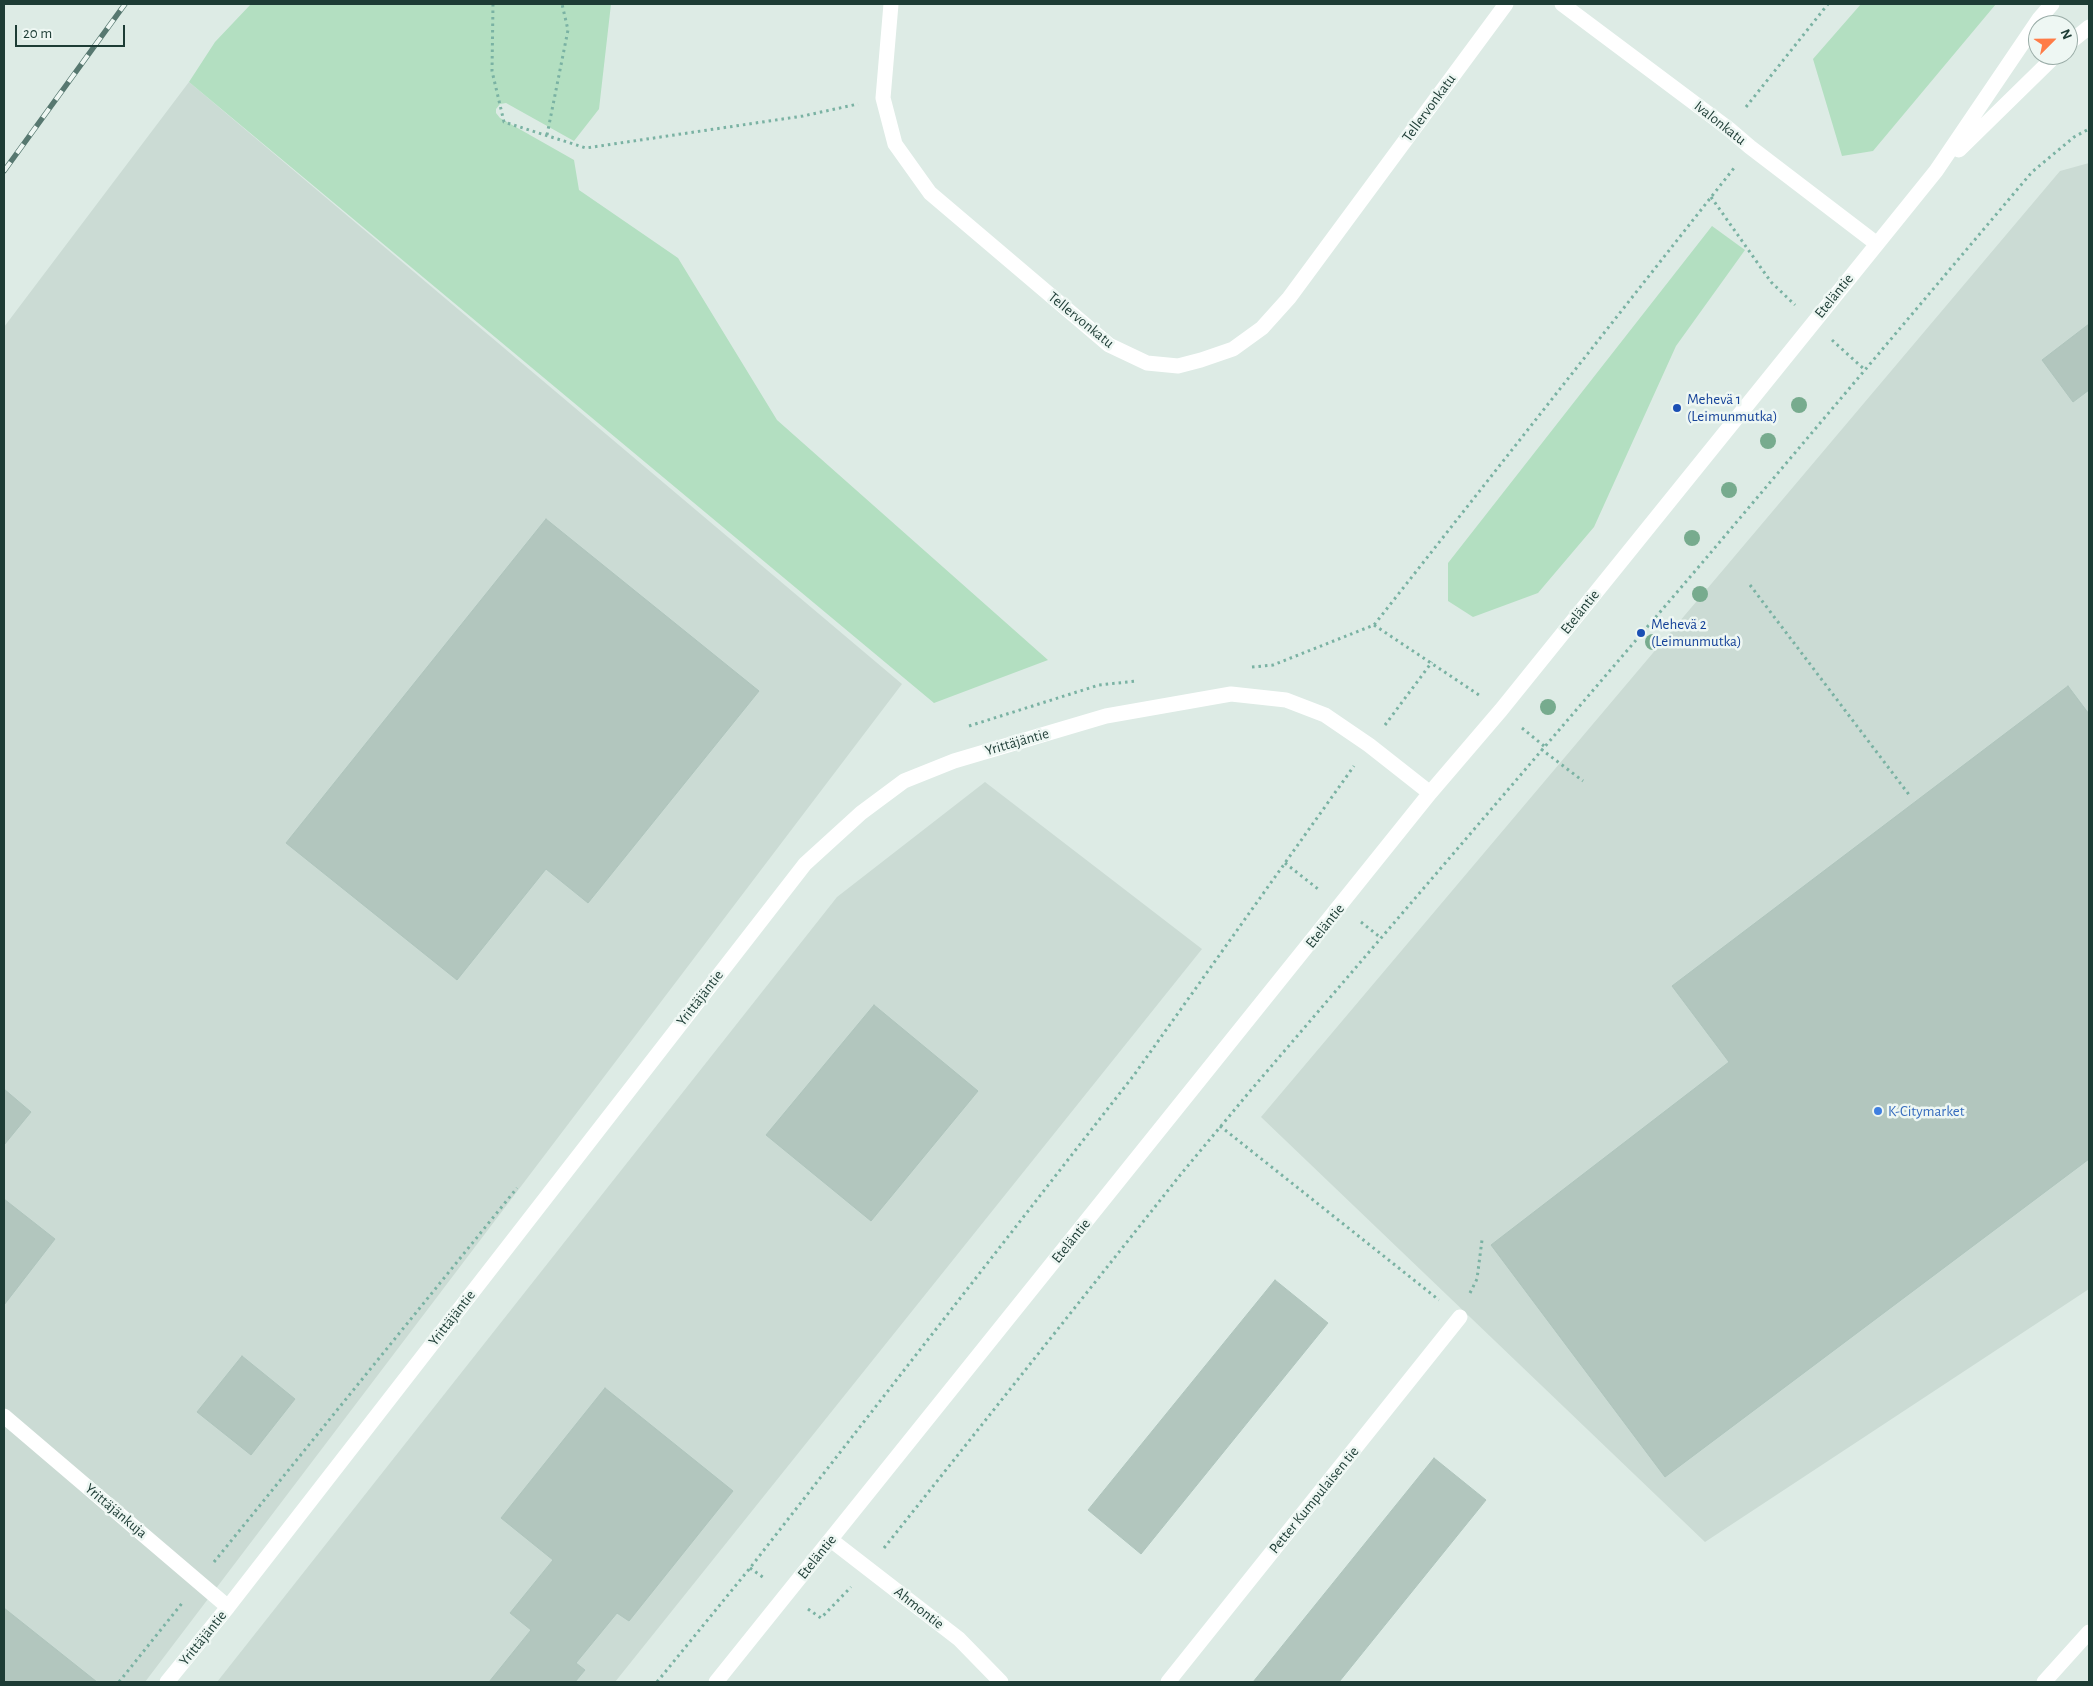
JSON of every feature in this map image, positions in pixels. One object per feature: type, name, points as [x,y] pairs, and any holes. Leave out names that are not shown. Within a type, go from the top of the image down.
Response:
[{"type":"street","name":"Tellervonkatu","points":[[891,4],[883,98],[895,144],[930,193],[1109,345],[1147,363],[1178,366],[1233,349],[1262,328],[1289,298],[1506,4]]},
{"type":"street","name":"Ivalonkatu","points":[[1562,4],[1729,129],[1876,244]]},
{"type":"street","name":"Eteläntie","points":[[716,1682],[1430,793],[1501,710],[1936,172],[2039,19],[2052,4]]},
{"type":"street","points":[[2078,36],[2089,27]]},
{"type":"street","name":"Eteläntie","points":[[1936,172],[2046,65]]},
{"type":"street","name":"Yrittäjäntie","points":[[167,1682],[228,1607],[805,864],[861,813],[904,780],[954,761],[1106,716],[1231,694],[1286,700],[1325,715],[1369,745],[1430,793]]},
{"type":"street","name":"Petter Kumpulaisen tie","points":[[1168,1682],[1460,1317]]},
{"type":"street","name":"Yrittäjänkuja","points":[[4,1416],[228,1607]]},
{"type":"street","name":"Ahmontie","points":[[831,1540],[959,1639],[1001,1682]]},
{"type":"street","points":[[2044,1682],[2089,1632]]},
{"type":"path","points":[[493,4],[492,71],[504,122],[586,148],[803,116],[883,98]]},
{"type":"path","points":[[547,135],[568,30],[562,4]]},
{"type":"path","points":[[1729,129],[1828,4]]},
{"type":"path","points":[[750,1568],[821,1618],[868,1568],[1220,1126],[1708,556],[2032,172],[2074,137],[2089,129]]},
{"type":"path","points":[[657,1682],[750,1568],[1134,1075],[1369,745],[1432,662],[1374,625],[1750,147]]},
{"type":"path","points":[[1711,197],[1771,282],[1865,370]]},
{"type":"path","points":[[1750,585],[1910,796]]},
{"type":"path","points":[[1541,749],[1583,781]]},
{"type":"path","points":[[1220,1126],[1460,1317],[1476,1279],[1482,1240]]},
{"type":"shaded area","points":[[189,82],[902,684],[145,1682],[4,1682],[4,327]]},
{"type":"shaded area","points":[[2089,163],[2089,1289],[1705,1542],[1261,1117],[2060,171]]},
{"type":"shaded area","points":[[985,782],[1202,949],[615,1682],[217,1682],[837,897]]},
{"type":"green space","points":[[251,4],[611,4],[599,109],[574,141],[506,103],[500,104],[496,109],[496,113],[500,118],[574,160],[579,190],[678,258],[777,420],[1048,660],[934,703],[189,82],[215,42]]},
{"type":"green space","points":[[1861,4],[1996,4],[1873,151],[1842,156],[1813,59]]},
{"type":"green space","points":[[1712,226],[1745,250],[1676,346],[1594,527],[1538,593],[1473,617],[1448,601],[1448,563]]},
{"type":"building","points":[[2089,324],[2089,390],[2073,402],[2042,360]]},
{"type":"building","points":[[546,519],[759,691],[588,903],[546,869],[457,980],[286,843]]},
{"type":"building","name":"K-Citymarket","points":[[2068,686],[2089,714],[2089,1159],[1665,1477],[1491,1245],[1729,1062],[1672,986]]},
{"type":"building","points":[[874,1005],[978,1091],[871,1221],[766,1135]]},
{"type":"building","points":[[4,1089],[31,1112],[4,1145]]},
{"type":"building","points":[[4,1199],[55,1239],[4,1305]]},
{"type":"building","points":[[1275,1280],[1328,1323],[1141,1554],[1088,1510]]},
{"type":"building","points":[[242,1356],[295,1399],[251,1455],[197,1412]]},
{"type":"building","points":[[605,1388],[733,1491],[629,1621],[617,1613],[576,1663],[585,1670],[575,1682],[489,1682],[531,1630],[510,1613],[553,1560],[501,1518]]},
{"type":"building","points":[[1434,1458],[1486,1500],[1339,1682],[1253,1682]]},
{"type":"building","points":[[4,1608],[97,1682],[4,1682]]},
{"type":"railway","points":[[4,171],[125,4]]},
{"type":"place","name":"Mehevä 1 (Leimunmutka)","points":[[1677,408]]},
{"type":"place","name":"Mehevä 2 (Leimunmutka)","points":[[1641,633]]},
{"type":"place","name":"K-Citymarket","points":[[1878,1111]]}]
